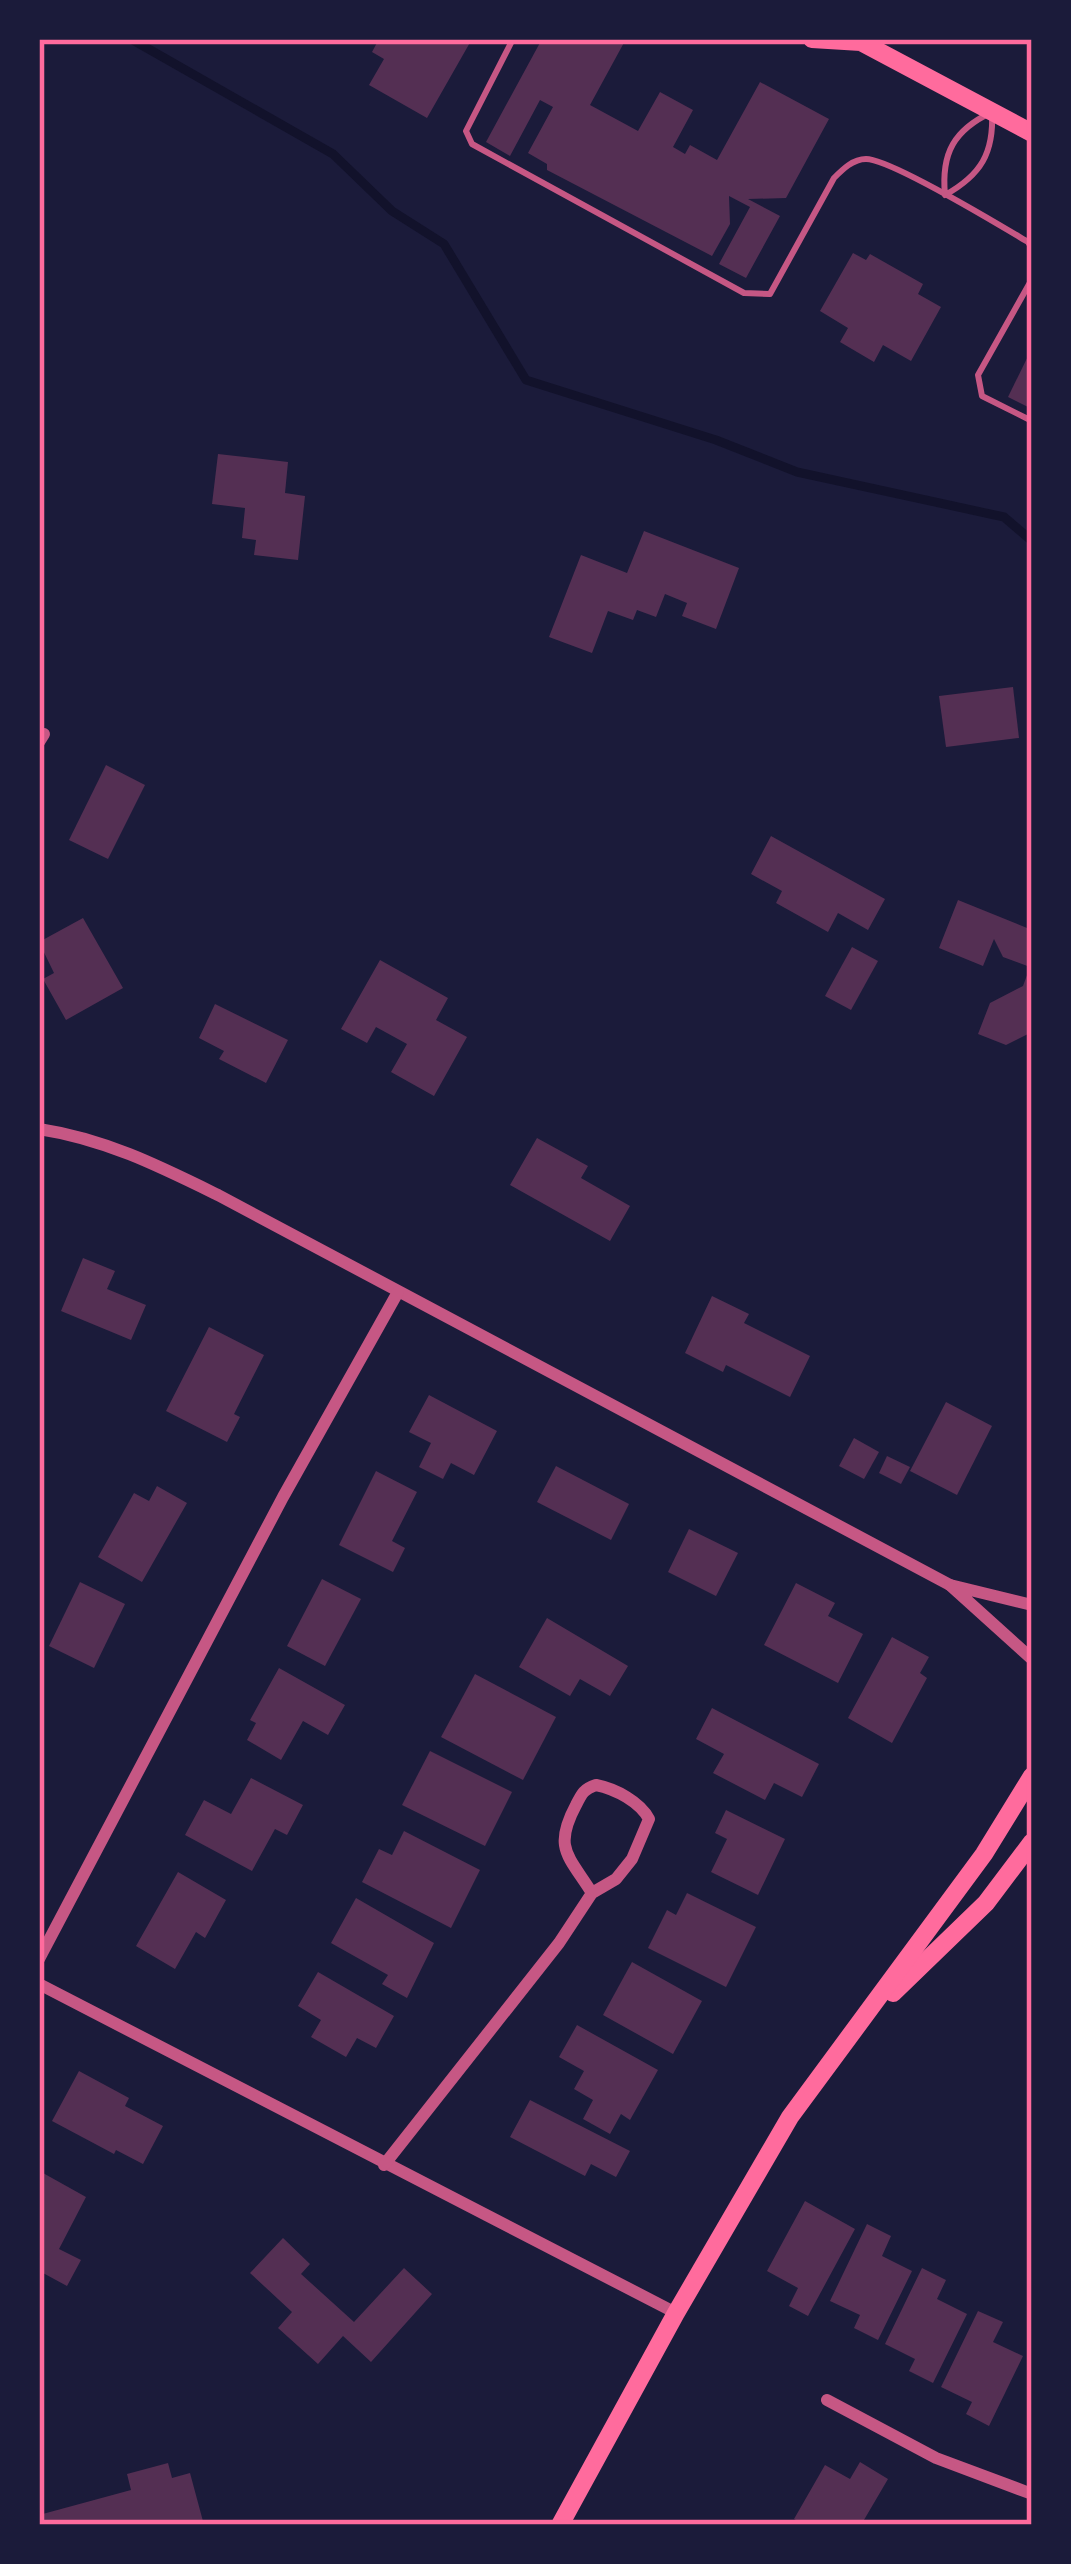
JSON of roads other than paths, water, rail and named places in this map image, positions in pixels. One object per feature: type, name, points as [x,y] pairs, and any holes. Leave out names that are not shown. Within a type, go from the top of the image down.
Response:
[{"type":"main road","points":[[812,39],[860,41],[1032,133]]},
{"type":"main road","points":[[560,2525],[790,2117],[985,1854],[1032,1776]]},
{"type":"main road","points":[[859,2025],[986,1903],[1032,1842]]},
{"type":"street","points":[[39,1129],[129,1151],[950,1585],[1032,1659]]},
{"type":"street","points":[[39,1959],[283,1497],[398,1292]]},
{"type":"street","points":[[950,1585],[1032,1605]]},
{"type":"street","points":[[385,2165],[559,1942],[592,1892],[616,1879],[632,1858],[649,1819],[639,1805],[596,1785],[582,1793],[562,1838],[563,1848],[592,1892]]},
{"type":"street","points":[[39,1984],[676,2313]]},
{"type":"street","points":[[827,2400],[935,2458],[1032,2494]]},
{"type":"lane","points":[[513,39],[472,115],[466,131],[472,144],[744,293],[770,294],[834,178],[849,164],[865,159],[945,195],[1032,248]]},
{"type":"lane","points":[[992,112],[994,141],[971,181],[945,195],[943,165],[965,125],[992,112]]},
{"type":"lane","points":[[1032,279],[978,375],[982,396],[1032,421]]},
{"type":"waterway","points":[[131,39],[333,154],[392,211],[444,244],[526,380],[716,440],[797,472],[1004,517],[1032,541]]}]
